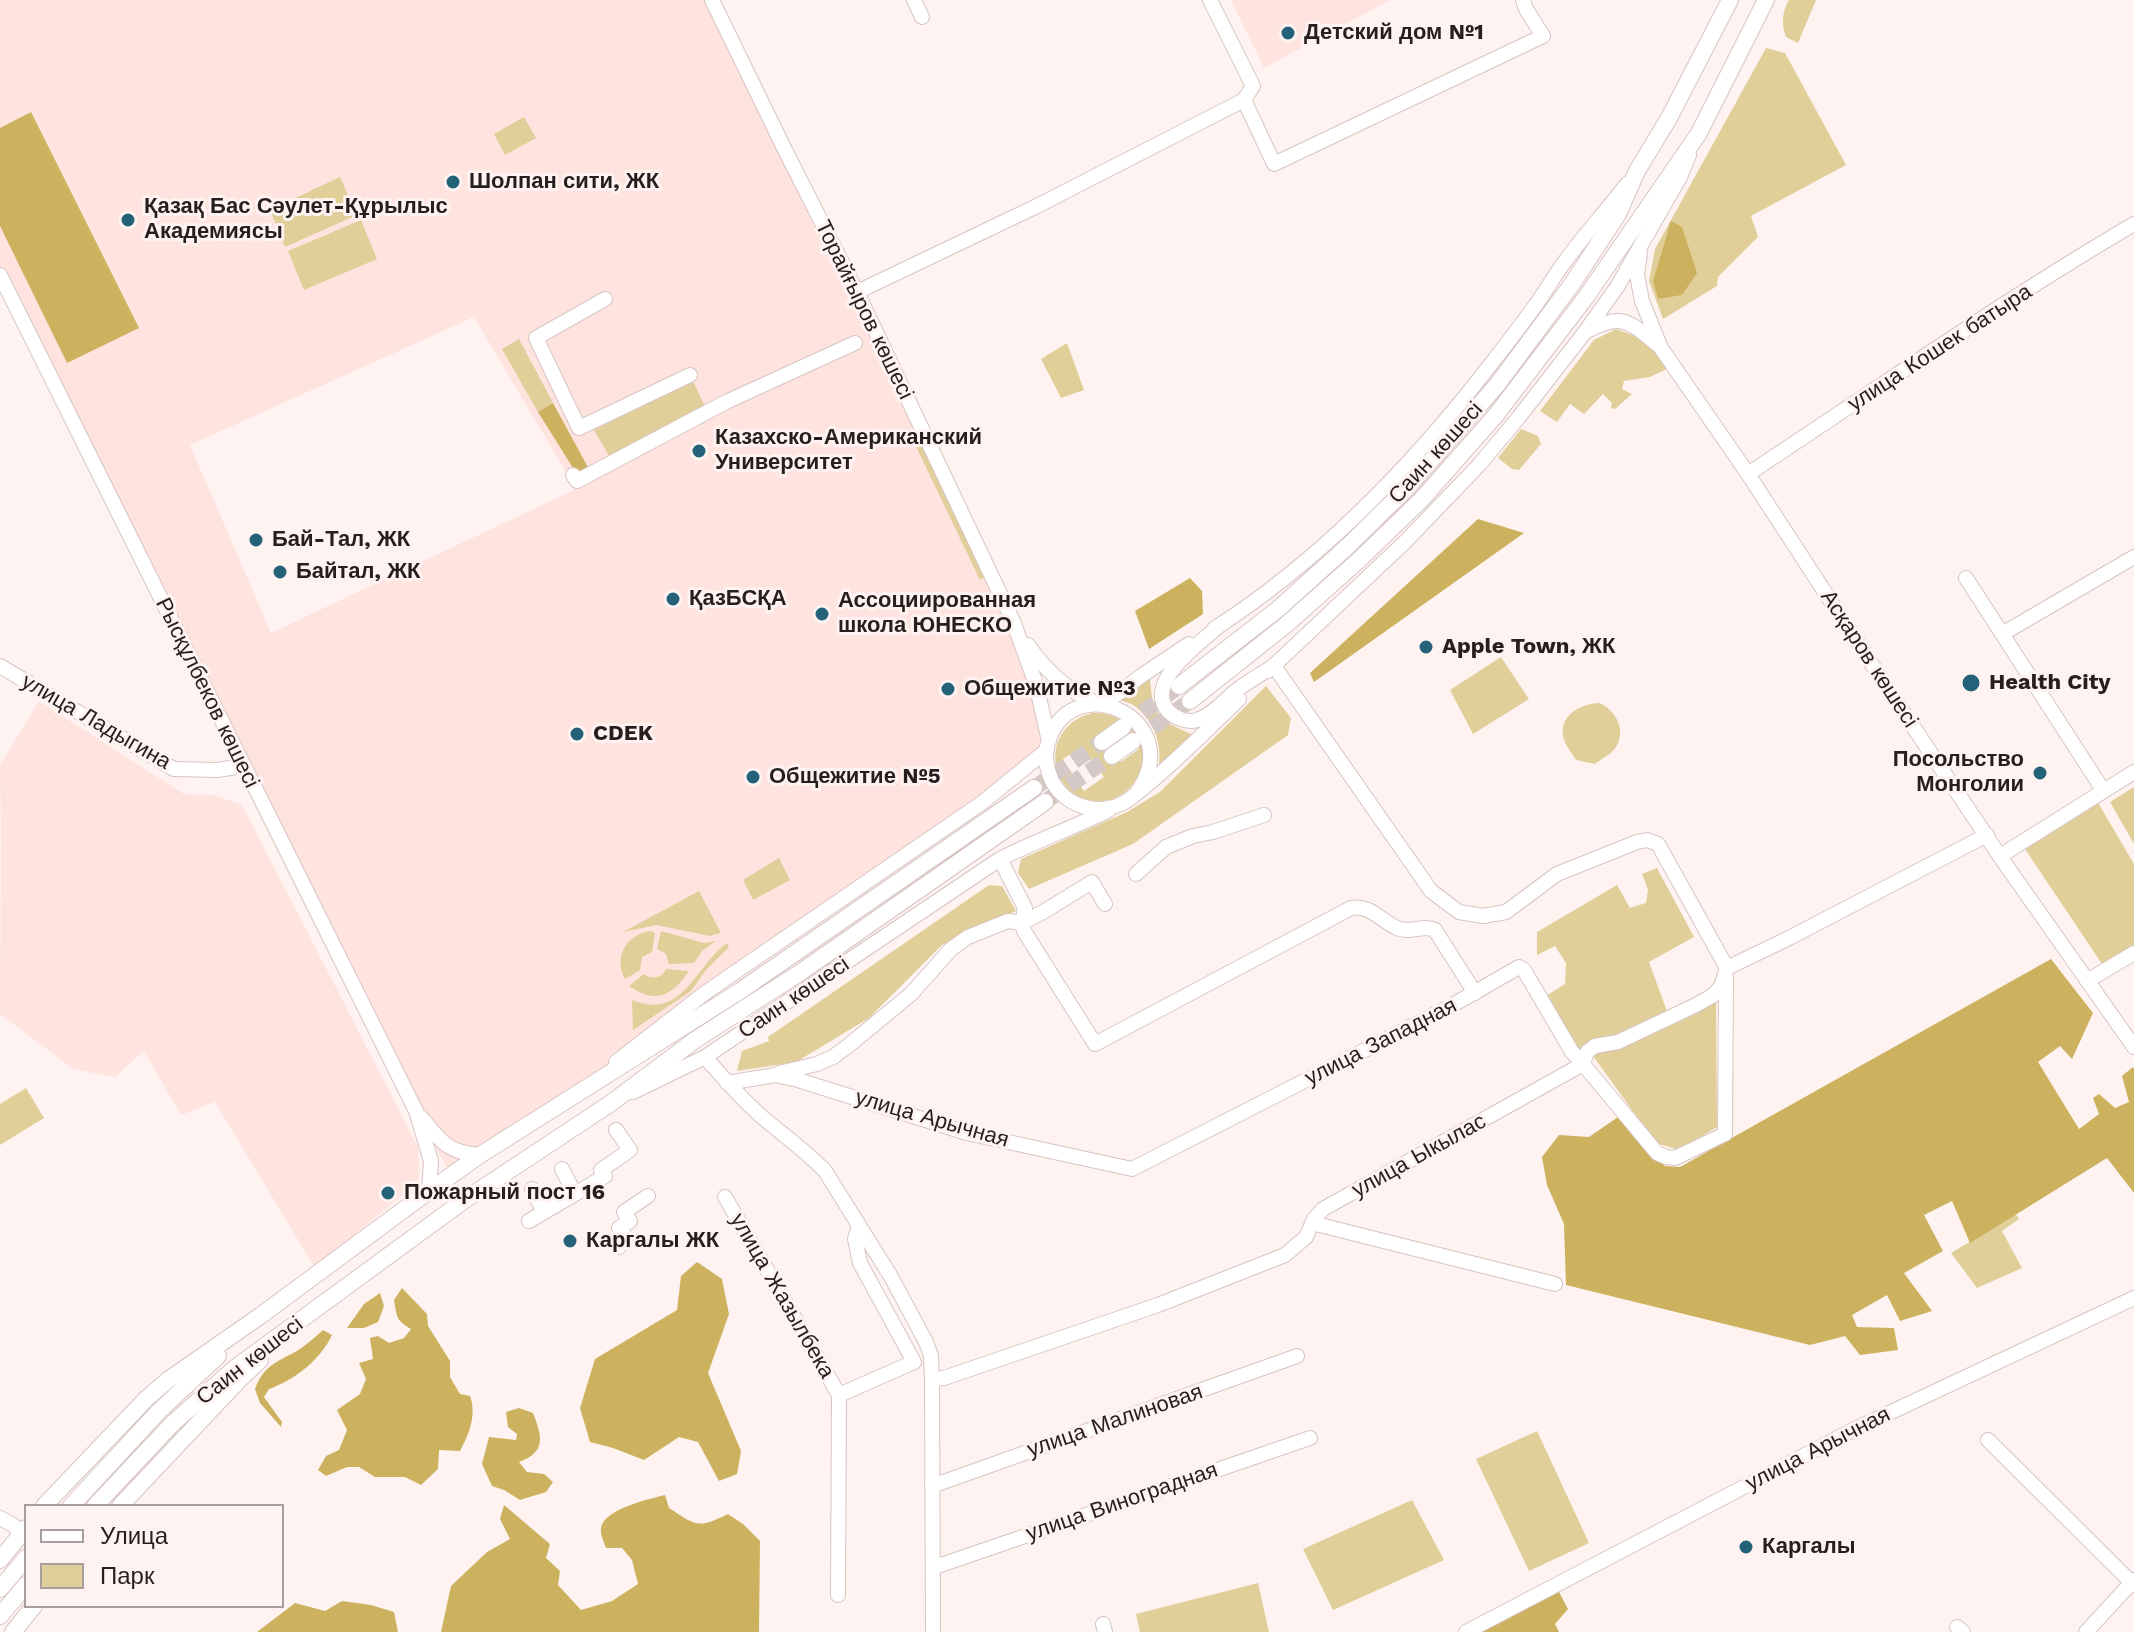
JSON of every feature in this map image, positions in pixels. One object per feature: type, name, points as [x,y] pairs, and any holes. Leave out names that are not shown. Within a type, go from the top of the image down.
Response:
[{"type":"main road","name":"Саин көшесі","points":[[1179,686],[1278,609],[1348,546],[1446,446],[1497,385],[1572,284],[1618,214],[1637,171],[1669,118],[1730,0]]},
{"type":"main road","points":[[1699,133],[1766,0]]},
{"type":"main road","name":"Саин көшесі","points":[[1190,701],[1287,624],[1389,532],[1477,438],[1586,297],[1699,133]]},
{"type":"main road","points":[[1107,749],[1128,734]]},
{"type":"main road","points":[[260,1316],[480,1155],[740,991],[1034,788]]},
{"type":"main road","points":[[611,1103],[695,1040],[801,972],[1045,802]]},
{"type":"main road","name":"Саин көшесі","points":[[97,1504],[172,1424],[235,1368],[466,1199],[611,1103]]},
{"type":"main road","name":"Саин көшесі","points":[[122,1504],[244,1375],[314,1311]]},
{"type":"main road","name":"Саин көшесі","points":[[46,1504],[147,1398],[260,1316]]},
{"type":"main road","name":"Саин көшесі","points":[[73,1504],[159,1411],[260,1316]]},
{"type":"main road","points":[[0,1560],[24,1530]]},
{"type":"main road","points":[[0,1589],[24,1560]]},
{"type":"main road","points":[[0,1616],[24,1587]]},
{"type":"main road","points":[[13,1632],[32,1608]]},
{"type":"street","name":"Торайғыров көшесі","points":[[712,0],[857,292],[1013,621]]},
{"type":"street","points":[[914,0],[922,17]]},
{"type":"street","points":[[857,292],[1035,207],[1244,100],[1253,86],[1210,0]]},
{"type":"street","points":[[1244,100],[1274,164],[1543,36],[1523,0]]},
{"type":"street","points":[[1637,171],[1565,261],[1490,366],[1402,468],[1334,536],[1253,603],[1101,704],[1085,706],[1069,713],[1056,726],[1046,762],[1054,785],[1071,802],[1080,806],[1107,808],[1124,802],[1138,791],[1184,753],[1395,552],[1479,465],[1617,287],[1680,177],[1699,133]]},
{"type":"street","name":"улица Кошек батыра","points":[[1748,474],[2134,224]]},
{"type":"street","points":[[1642,241],[1637,275],[1642,301],[1661,348]]},
{"type":"street","name":"Рысқұлбеков көшесі","points":[[0,275],[416,1111]]},
{"type":"street","points":[[605,299],[536,338],[579,428],[690,375]]},
{"type":"street","points":[[1585,332],[1605,322],[1623,321],[1633,325],[1661,348]]},
{"type":"street","points":[[573,475],[577,481],[726,402],[855,343]]},
{"type":"street","name":"Асқаров көшесі","points":[[1661,348],[1748,474],[2000,856],[2134,1047]]},
{"type":"street","points":[[2002,634],[2134,557]]},
{"type":"street","points":[[1966,578],[2103,790]]},
{"type":"street","points":[[1013,621],[1052,676],[1086,699],[1116,707],[1137,722],[1149,745],[1150,764],[1138,791]]},
{"type":"street","points":[[1013,621],[1036,684],[1048,746]]},
{"type":"street","points":[[1221,624],[1167,676],[1162,685],[1162,696],[1169,712],[1177,718],[1197,720],[1274,666]]},
{"type":"street","name":"улица Ладыгина","points":[[0,666],[174,769],[217,770],[243,766]]},
{"type":"street","points":[[1274,666],[1431,891],[1459,912],[1483,916],[1506,912],[1557,874],[1637,842],[1647,840],[1658,844],[1727,968],[1725,1134],[1675,1158],[1657,1153],[1583,1064]]},
{"type":"street","points":[[577,1093],[705,993],[983,802],[1048,746]]},
{"type":"street","points":[[2000,856],[2134,772]]},
{"type":"street","name":"Саин көшесі","points":[[611,1103],[705,1057],[1000,859],[1124,802]]},
{"type":"street","points":[[1136,874],[1166,847],[1264,815]]},
{"type":"street","points":[[1727,968],[1987,835]]},
{"type":"street","points":[[1000,859],[1025,908],[1024,931],[1095,1044],[1289,939],[1358,907],[1366,908],[1396,928],[1426,927],[1435,930],[1475,993]]},
{"type":"street","points":[[775,1075],[833,1057],[911,994],[951,949],[968,937],[1008,921],[1022,923],[1092,882],[1105,904]]},
{"type":"street","points":[[2087,981],[2134,953]]},
{"type":"street","name":"улица Западная","points":[[1137,1168],[1475,993],[1519,967],[1524,970],[1572,1052],[1583,1064]]},
{"type":"street","name":"улица Ыкылас","points":[[932,1379],[944,1378],[1158,1305],[1285,1255],[1306,1237],[1323,1209],[1583,1064],[1587,1052],[1595,1046],[1618,1042],[1712,996],[1721,987],[1727,968]]},
{"type":"street","points":[[705,1057],[727,1083],[825,1171],[890,1275],[926,1342],[931,1356],[932,1379],[933,1632]]},
{"type":"street","name":"улица Арычная","points":[[727,1083],[775,1075],[967,1133],[1137,1168]]},
{"type":"street","points":[[416,1111],[441,1142],[452,1150],[480,1155]]},
{"type":"street","points":[[416,1111],[431,1161],[429,1191]]},
{"type":"street","points":[[529,1221],[605,1176],[601,1170],[630,1150],[616,1130]]},
{"type":"street","points":[[562,1169],[575,1194]]},
{"type":"street","points":[[532,1189],[544,1212]]},
{"type":"street","points":[[619,1247],[625,1237],[619,1228],[630,1221],[624,1212],[648,1196]]},
{"type":"street","name":"улица Жазылбека","points":[[725,1197],[839,1395],[838,1595]]},
{"type":"street","points":[[1312,1223],[1555,1284]]},
{"type":"street","name":"улица Жазылбека","points":[[839,1395],[914,1362],[860,1263],[855,1239],[859,1226]]},
{"type":"street","name":"улица Арычная","points":[[1466,1632],[1853,1430],[2134,1298]]},
{"type":"street","name":"улица Малиновая","points":[[932,1486],[1297,1356]]},
{"type":"street","name":"улица Виноградная","points":[[935,1567],[1310,1438]]},
{"type":"street","points":[[1988,1440],[2133,1583],[2086,1632]]},
{"type":"street","points":[[0,1518],[24,1530]]},
{"type":"shaded area","name":"ҚазБСҚА","points":[[0,0],[712,0],[1013,621],[1047,750],[577,1093],[451,1175],[416,1111],[0,275]],"holes":[[[474,317],[576,489],[271,633],[190,445]]]},
{"type":"shaded area","name":"Детский дом №1","points":[[1231,0],[1390,0],[1264,68]]},
{"type":"shaded area","points":[[31,112],[139,328],[67,363],[0,226],[0,128]]},
{"type":"shaded area","points":[[1671,221],[1682,227],[1697,273],[1682,295],[1658,299],[1653,281]]},
{"type":"shaded area","points":[[553,403],[590,471],[578,476],[538,412]]},
{"type":"shaded area","points":[[1478,519],[1524,533],[1314,682],[1310,673]]},
{"type":"shaded area","points":[[1190,578],[1202,591],[1203,614],[1149,649],[1135,611]]},
{"type":"shaded area","points":[[39,701],[184,794],[214,795],[242,805],[418,1147],[419,1181],[315,1268],[215,1102],[181,1115],[144,1051],[115,1077],[73,1069],[0,1014],[0,765]]},
{"type":"shaded area","points":[[2051,959],[2093,1013],[2072,1059],[2060,1046],[2038,1062],[2079,1129],[2099,1114],[2093,1098],[2099,1094],[2115,1108],[2129,1102],[2122,1076],[2133,1067],[2134,1193],[2107,1158],[1970,1243],[1952,1201],[1924,1215],[1943,1251],[1904,1273],[1932,1311],[1900,1321],[1887,1295],[1852,1315],[1857,1327],[1894,1328],[1898,1350],[1860,1355],[1845,1336],[1810,1345],[1566,1285],[1564,1224],[1547,1185],[1542,1157],[1559,1135],[1589,1137],[1618,1117],[1665,1166],[1680,1167]]},
{"type":"shaded area","points":[[697,1262],[722,1279],[729,1314],[708,1373],[741,1451],[737,1474],[719,1481],[698,1442],[679,1437],[644,1460],[590,1442],[580,1408],[595,1359],[677,1310],[681,1276]]},
{"type":"shaded area","points":[[402,1288],[427,1314],[428,1326],[450,1361],[450,1377],[460,1394],[470,1396],[472,1417],[466,1438],[460,1451],[439,1450],[438,1469],[421,1485],[405,1477],[375,1477],[359,1467],[347,1467],[326,1476],[318,1470],[326,1456],[339,1450],[347,1430],[337,1410],[360,1394],[366,1379],[359,1363],[373,1359],[370,1338],[378,1336],[389,1343],[404,1338],[411,1329],[400,1321],[396,1311],[394,1300]]},
{"type":"shaded area","points":[[380,1293],[384,1306],[378,1322],[364,1328],[347,1328],[364,1304]]},
{"type":"shaded area","points":[[323,1330],[332,1335],[314,1361],[297,1375],[269,1389],[264,1397],[282,1422],[281,1427],[260,1403],[255,1389],[258,1381],[272,1366]]},
{"type":"shaded area","points":[[519,1408],[533,1413],[540,1442],[534,1453],[519,1462],[527,1472],[544,1474],[553,1482],[546,1492],[520,1500],[492,1486],[482,1464],[489,1437],[516,1440],[517,1434],[508,1427],[506,1412]]},
{"type":"shaded area","points":[[665,1495],[669,1508],[692,1522],[710,1522],[728,1514],[760,1541],[759,1632],[441,1632],[451,1586],[487,1552],[510,1539],[500,1519],[504,1505],[550,1544],[546,1558],[560,1571],[558,1585],[581,1610],[612,1601],[638,1584],[632,1560],[622,1548],[606,1548],[601,1530],[604,1521],[618,1510]]},
{"type":"shaded area","points":[[1559,1592],[1568,1609],[1555,1624],[1559,1632],[1480,1632]]},
{"type":"shaded area","points":[[342,1601],[394,1612],[398,1632],[257,1632],[295,1603],[325,1611]]},
{"type":"green space","points":[[1789,0],[1816,0],[1798,43],[1786,37],[1783,27]]},
{"type":"green space","points":[[1766,48],[1785,53],[1846,165],[1751,216],[1758,237],[1718,277],[1717,286],[1663,319],[1649,281],[1655,249]]},
{"type":"green space","points":[[524,117],[536,138],[505,155],[494,134]]},
{"type":"green space","points":[[340,177],[357,215],[285,247],[270,210]]},
{"type":"green space","points":[[361,220],[377,259],[304,290],[288,251]]},
{"type":"green space","points":[[1616,329],[1647,342],[1669,368],[1650,377],[1624,381],[1622,389],[1632,394],[1615,409],[1611,408],[1612,403],[1603,394],[1584,414],[1570,404],[1557,422],[1540,411],[1594,340]]},
{"type":"green space","points":[[519,339],[553,403],[538,412],[502,349]]},
{"type":"green space","points":[[1067,343],[1084,390],[1061,398],[1041,359]]},
{"type":"green space","points":[[693,381],[705,407],[611,459],[594,430]]},
{"type":"green space","points":[[1521,429],[1538,436],[1541,444],[1519,470],[1512,469],[1498,458]]},
{"type":"green space","points":[[918,432],[985,577],[980,580],[911,436]]},
{"type":"green space","points":[[1501,657],[1529,699],[1473,734],[1450,690]]},
{"type":"green space","points":[[1150,678],[1153,701],[1160,716],[1194,735],[1159,765],[1158,743],[1150,722],[1136,707],[1115,700]]},
{"type":"green space","points":[[1266,686],[1291,718],[1288,735],[1133,844],[1029,889],[1018,873],[1021,859],[1127,812],[1160,792]]},
{"type":"green space","points":[[1599,703],[1610,710],[1618,721],[1619,740],[1612,752],[1595,764],[1576,760],[1564,739],[1565,722],[1579,708]]},
{"type":"green space","points":[[1092,713],[1105,714],[1127,724],[1141,742],[1142,765],[1135,782],[1118,797],[1090,801],[1074,794],[1063,783],[1057,768],[1056,751],[1061,736],[1073,722]],"holes":[[[1119,721],[1139,749],[1121,762],[1101,734]],[[1082,746],[1104,777],[1084,791],[1062,760]]]},
{"type":"green space","points":[[2134,787],[2134,844],[2110,802]]},
{"type":"green space","points":[[2097,801],[2134,864],[2134,949],[2104,967],[2023,846]]},
{"type":"green space","points":[[779,858],[790,880],[753,900],[743,880]]},
{"type":"green space","points":[[1657,868],[1694,937],[1649,962],[1668,1014],[1687,1008],[1694,1014],[1716,999],[1717,1127],[1679,1150],[1656,1143],[1593,1056],[1576,1052],[1546,996],[1565,984],[1566,963],[1555,946],[1537,955],[1537,932],[1617,885],[1630,908],[1646,903],[1648,890],[1642,874]]},
{"type":"green space","points":[[989,885],[1002,886],[1016,911],[942,945],[869,1018],[796,1062],[737,1071],[742,1051],[769,1041],[768,1037]]},
{"type":"green space","points":[[699,891],[721,933],[710,936],[656,925],[623,932]]},
{"type":"green space","points":[[650,931],[655,933],[652,952],[642,957],[640,970],[625,979],[621,963],[624,948],[635,937]]},
{"type":"green space","points":[[661,931],[704,943],[716,941],[703,950],[694,963],[669,964],[666,954],[657,949]]},
{"type":"green space","points":[[727,943],[729,947],[691,991],[633,1030],[632,1000],[649,1005],[676,998]]},
{"type":"green space","points":[[666,969],[689,971],[676,987],[662,995],[647,995],[629,986],[644,974],[656,977]]},
{"type":"green space","points":[[26,1088],[44,1118],[0,1145],[0,1104]]},
{"type":"green space","points":[[2016,1214],[2019,1219],[2002,1231],[2022,1268],[1977,1288],[1951,1253]]},
{"type":"green space","points":[[1537,1431],[1589,1543],[1529,1571],[1476,1459]]},
{"type":"green space","points":[[1412,1500],[1444,1560],[1333,1610],[1303,1549]]},
{"type":"green space","points":[[1258,1583],[1269,1632],[1140,1632],[1136,1614]]},
{"type":"tunnel","points":[[1123,727],[1179,686]]},
{"type":"tunnel","points":[[1133,741],[1190,701]]},
{"type":"tunnel","points":[[1034,788],[1102,742]]},
{"type":"tunnel","points":[[1049,799],[1112,756]]},
{"type":"place","name":"Детский дом №1","points":[[1288,33]]},
{"type":"place","name":"Шолпан сити, ЖК","points":[[453,182]]},
{"type":"place","name":"Қазақ Бас Сәулет-Құрылыс Академиясы","points":[[128,220]]},
{"type":"place","name":"Казахско-Американский Университет","points":[[699,451]]},
{"type":"place","name":"Бай-Тал, ЖК","points":[[256,540]]},
{"type":"place","name":"Байтал, ЖК","points":[[280,572]]},
{"type":"place","name":"ҚазБСҚА","points":[[673,599]]},
{"type":"place","name":"Ассоциированная школа ЮНЕСКО","points":[[822,614]]},
{"type":"place","name":"Apple Town, ЖК","points":[[1426,647]]},
{"type":"place","name":"Health City","points":[[1971,683]]},
{"type":"place","name":"Общежитие №3","points":[[948,689]]},
{"type":"place","name":"CDEK","points":[[577,734]]},
{"type":"place","name":"Посольство Монголии","points":[[2040,773]]},
{"type":"place","name":"Общежитие №5","points":[[753,777]]},
{"type":"place","name":"Пожарный пост 16","points":[[388,1193]]},
{"type":"place","name":"Каргалы ЖК","points":[[570,1241]]},
{"type":"place","name":"Каргалы","points":[[1746,1547]]}]
